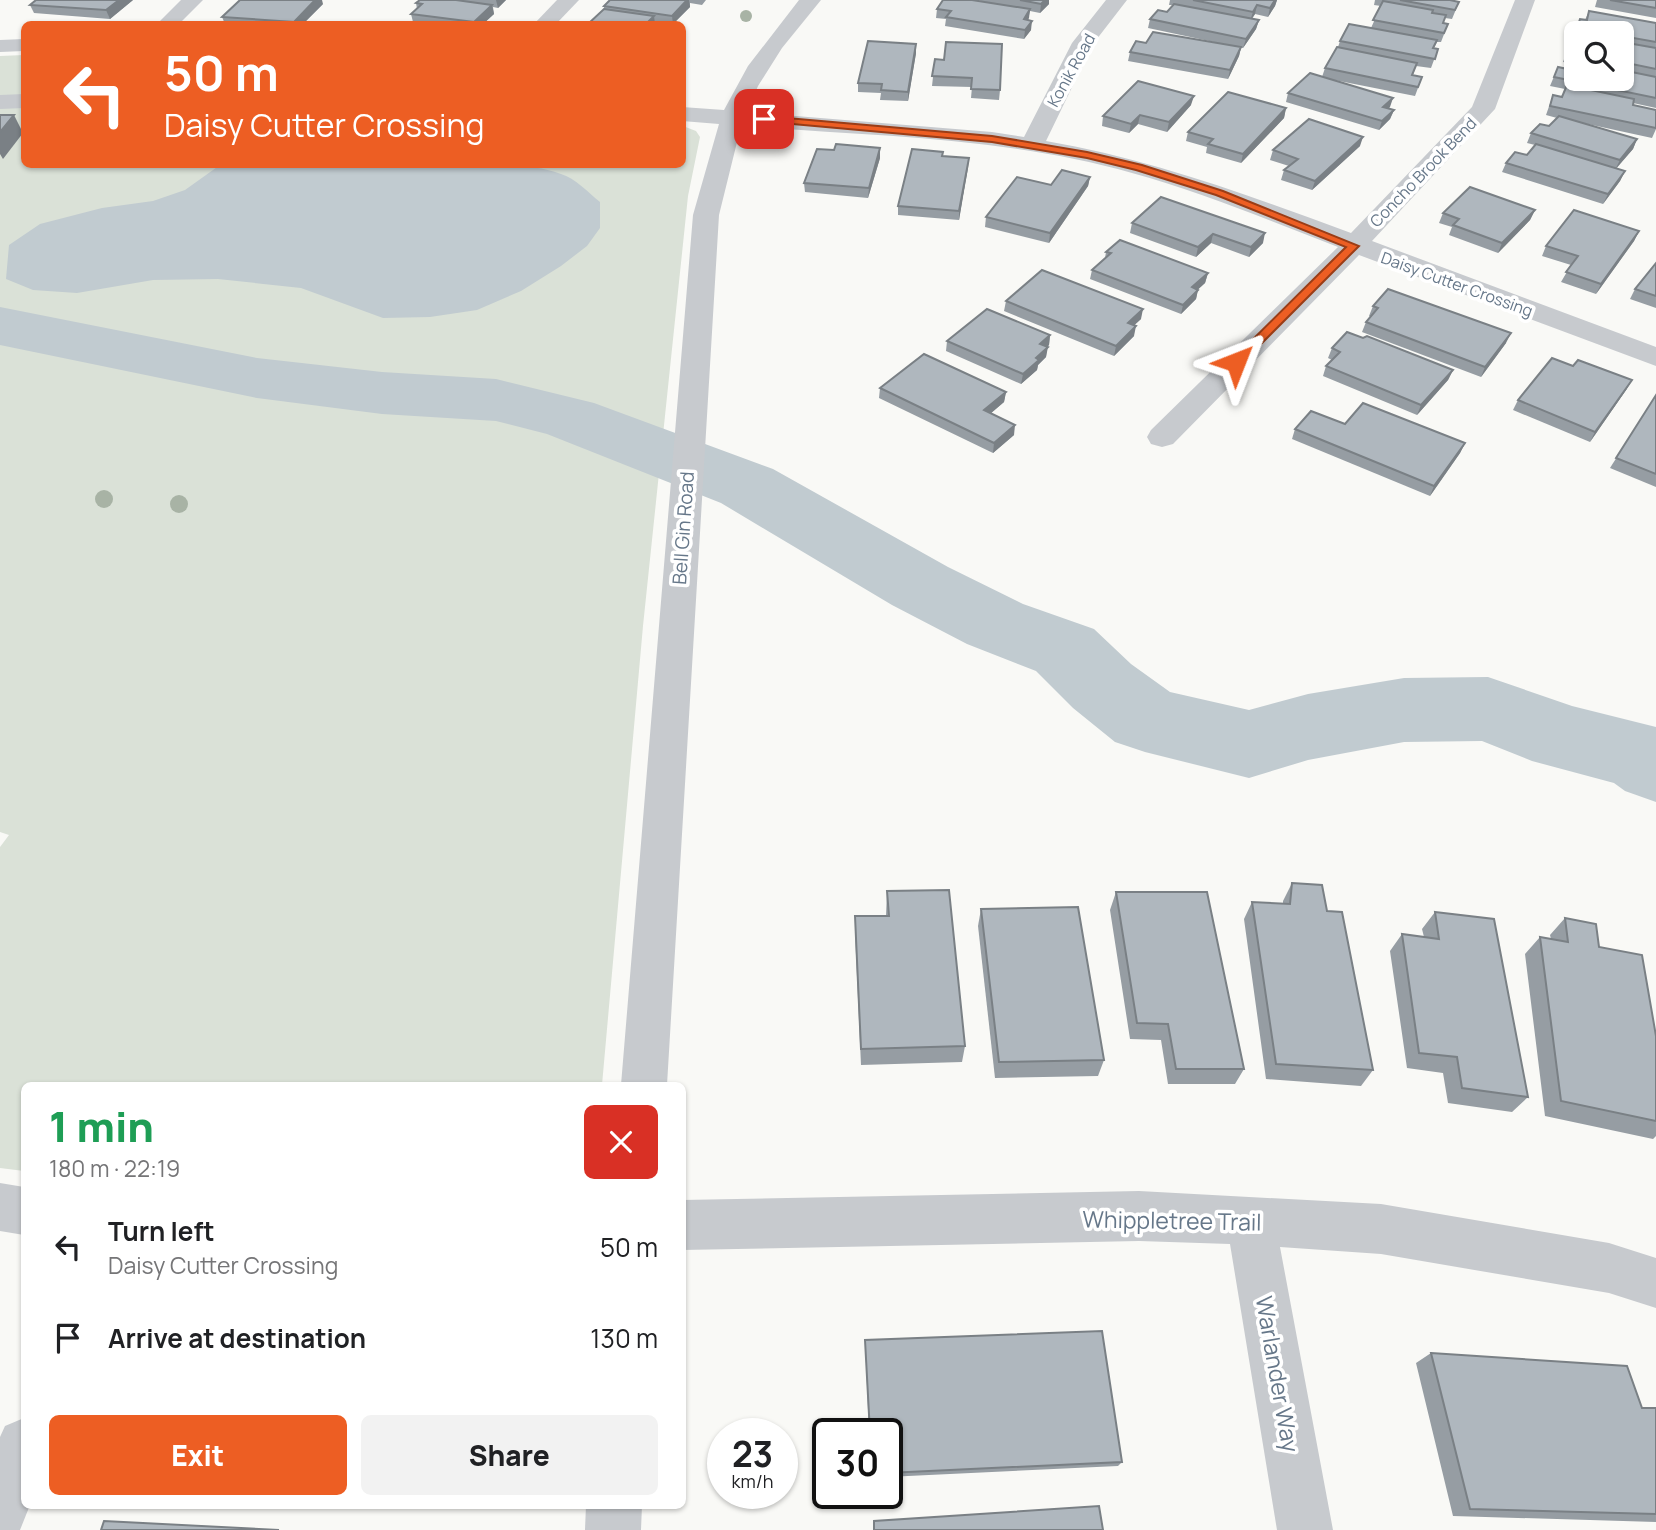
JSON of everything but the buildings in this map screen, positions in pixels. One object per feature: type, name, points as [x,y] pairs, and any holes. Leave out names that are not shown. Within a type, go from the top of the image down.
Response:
[{"type":"street","points":[[170,21],[194,0]]},
{"type":"street","points":[[547,21],[569,0]]},
{"type":"street","name":"Bell Gin Road","points":[[644,1082],[706,215],[730,117],[754,71],[796,13],[811,0]]},
{"type":"street","name":"Konik Road","points":[[1032,145],[1083,43],[1117,0]]},
{"type":"street","name":"Concho Brook Bend","points":[[1162,437],[1353,246],[1483,109],[1525,0]]},
{"type":"street","points":[[0,46],[21,46]]},
{"type":"street","points":[[0,102],[21,101]]},
{"type":"street","name":"Daisy Cutter Crossing","points":[[686,114],[932,132],[1032,145],[1139,167],[1219,193],[1353,246],[1656,358]]},
{"type":"street","points":[[0,1207],[21,1210]]},
{"type":"street","name":"Whippletree Trail","points":[[686,1225],[1139,1216],[1247,1220],[1381,1229],[1609,1268],[1656,1283]]},
{"type":"street","name":"Warlander Way","points":[[1247,1220],[1254,1238],[1305,1530]]},
{"type":"street","points":[[0,1510],[21,1453]]},
{"type":"street","points":[[613,1530],[614,1509]]},
{"type":"shaded area","points":[[21,55],[21,168],[686,168],[686,127],[696,131],[700,137],[688,196],[643,626],[602,1082],[21,1082],[21,1171],[0,1168],[0,847],[9,835],[0,832],[0,56]]},
{"type":"shaded area","points":[[216,168],[534,168],[566,176],[600,202],[600,228],[587,246],[521,291],[477,310],[430,317],[383,318],[301,288],[218,279],[153,280],[77,293],[33,290],[6,279],[9,245],[40,224],[102,208],[153,201],[185,190]]},
{"type":"waterway","points":[[0,326],[257,378],[382,393],[496,400],[570,418],[747,486],[920,586],[995,624],[1065,650],[1102,686],[1145,719],[1249,744],[1308,727],[1404,710],[1488,709],[1562,737],[1640,756],[1656,767]]},
{"type":"route","points":[[764,119],[932,132],[1087,155],[1139,167],[1219,193],[1353,246],[1236,362]]}]
